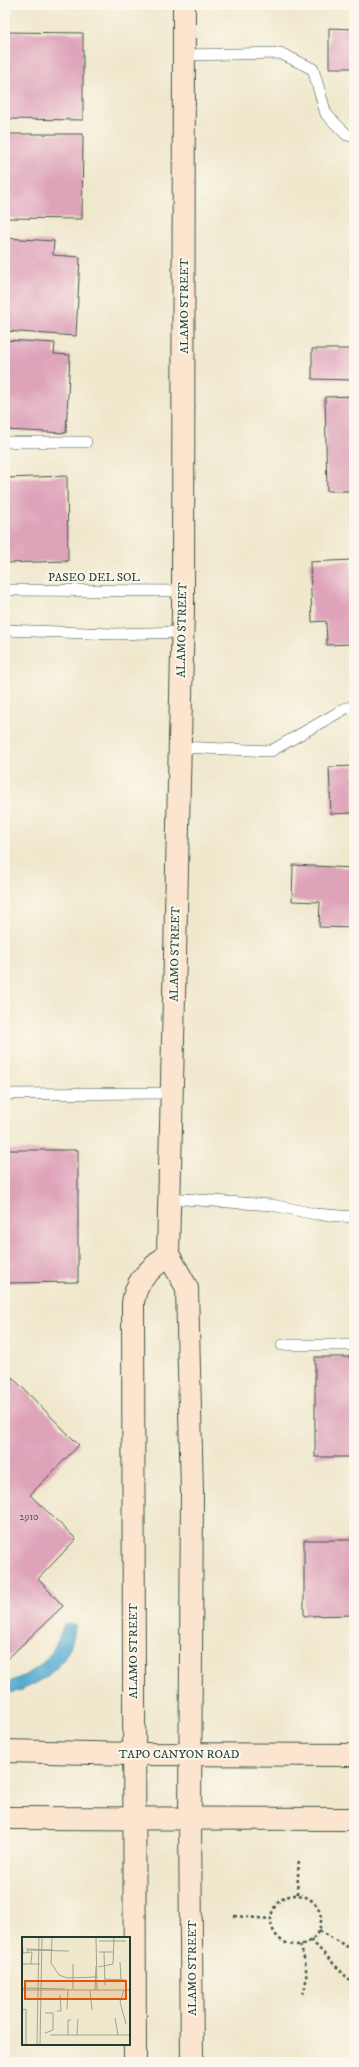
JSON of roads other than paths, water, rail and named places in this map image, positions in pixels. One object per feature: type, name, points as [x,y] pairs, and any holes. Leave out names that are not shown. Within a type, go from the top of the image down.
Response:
[{"type":"main road","name":"ALAMO STREET","points":[[184,5],[183,632],[168,1254],[187,1288],[192,1492],[190,1818],[192,2062]]},
{"type":"main road","name":"ALAMO STREET","points":[[135,2062],[133,1302],[134,1290],[141,1279],[168,1254]]},
{"type":"main road","name":"TAPO CANYON ROAD","points":[[5,1751],[133,1754],[354,1755]]},
{"type":"main road","points":[[5,1818],[354,1819]]},
{"type":"lane","points":[[184,55],[280,53],[313,69],[326,114],[347,135],[354,136]]},
{"type":"lane","points":[[5,442],[86,442]]},
{"type":"lane","name":"PASEO DEL SOL","points":[[5,590],[183,590]]},
{"type":"lane","points":[[5,630],[114,634],[183,632]]},
{"type":"lane","points":[[180,747],[271,751],[346,708],[354,707]]},
{"type":"lane","points":[[5,1094],[172,1093]]},
{"type":"lane","points":[[169,1198],[272,1206],[315,1214],[354,1218]]},
{"type":"lane","points":[[282,1345],[354,1344]]},
{"type":"water","points":[[64,1624],[75,1625],[69,1650],[63,1660],[46,1677],[24,1689],[12,1693],[9,1685],[11,1681],[31,1672],[45,1660],[56,1644]]}]
